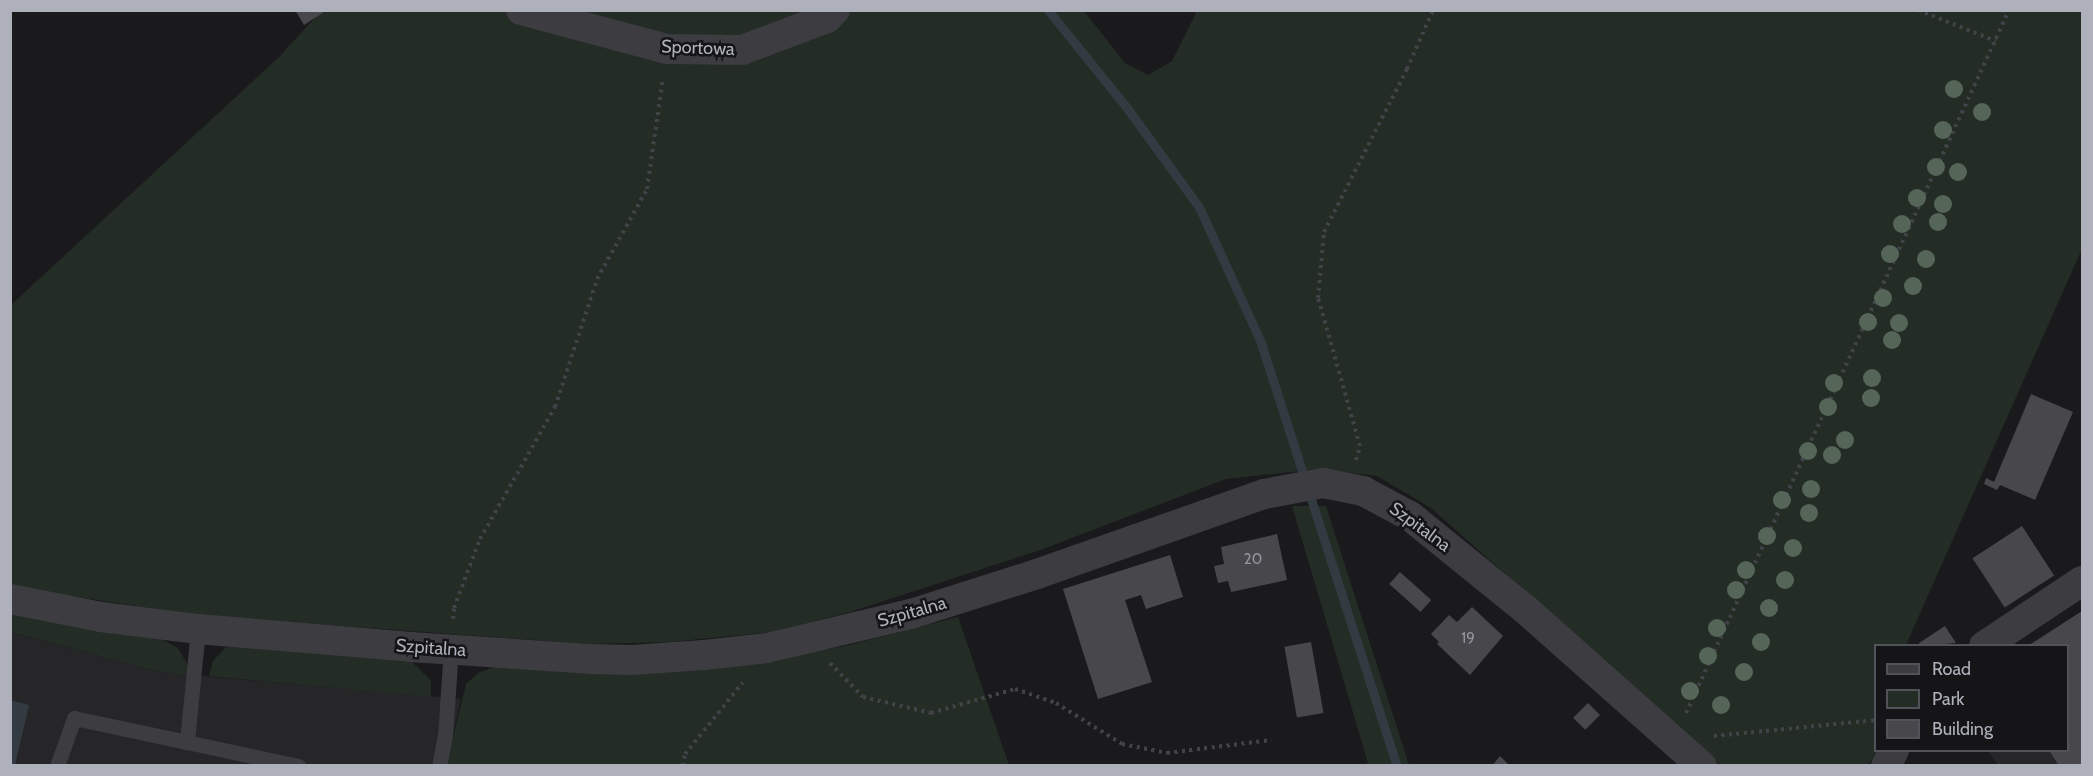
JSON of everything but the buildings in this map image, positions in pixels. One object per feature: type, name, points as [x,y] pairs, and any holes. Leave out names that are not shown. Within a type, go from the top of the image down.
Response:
[{"type":"street","name":"Sportowa","points":[[521,10],[667,49],[742,50],[827,18],[835,10]]},
{"type":"street","name":"Szpitalna","points":[[10,599],[101,617],[198,629],[451,650],[632,660],[767,648],[911,614],[1037,574],[1264,494],[1323,483],[1346,486],[1378,498],[1410,516],[1525,609],[1702,765]]},
{"type":"street","points":[[1986,644],[2082,582]]},
{"type":"lane","points":[[187,742],[198,629]]},
{"type":"lane","points":[[439,765],[445,736],[451,650]]},
{"type":"lane","points":[[57,765],[74,718],[298,765]]},
{"type":"path","points":[[1346,486],[1360,446],[1318,298],[1324,232],[1407,69],[1433,10]]},
{"type":"path","points":[[1918,10],[1996,41]]},
{"type":"path","points":[[1674,740],[2009,10]]},
{"type":"path","points":[[451,650],[454,608],[480,539],[555,407],[597,279],[647,189],[667,49]]},
{"type":"path","points":[[806,639],[863,697],[931,713],[1016,689],[1056,703],[1122,744],[1167,753],[1271,740]]},
{"type":"path","points":[[683,765],[685,754],[767,648]]},
{"type":"path","points":[[1674,740],[1874,720]]},
{"type":"shaded area","points":[[2082,611],[2082,765],[1998,765],[1989,752],[2069,752],[2069,644],[2030,644]]},
{"type":"shaded area","points":[[10,632],[159,672],[461,699],[446,765],[11,765]]},
{"type":"shaded area","points":[[10,700],[29,705],[15,765],[11,765]]},
{"type":"green space","points":[[321,11],[1084,11],[1125,63],[1148,75],[1172,61],[1197,11],[2082,11],[2082,249],[1906,644],[1874,644],[1874,752],[1876,752],[1868,765],[1721,765],[1431,508],[1377,476],[1318,469],[1226,479],[1043,549],[850,612],[772,632],[670,642],[589,644],[203,616],[11,587],[11,305],[280,56]]},
{"type":"green space","points":[[1292,506],[1326,506],[1409,765],[1365,765],[1368,763]]},
{"type":"green space","points":[[10,610],[155,636],[178,648],[188,665],[188,675],[159,672],[11,632]]},
{"type":"green space","points":[[958,617],[1009,765],[446,766],[466,684],[478,673],[501,664],[784,657],[845,646]]},
{"type":"green space","points":[[242,646],[401,659],[412,662],[431,681],[431,697],[209,676],[213,661],[226,647]]},
{"type":"waterway","points":[[1048,10],[1127,108],[1199,207],[1260,340],[1397,766]]}]
